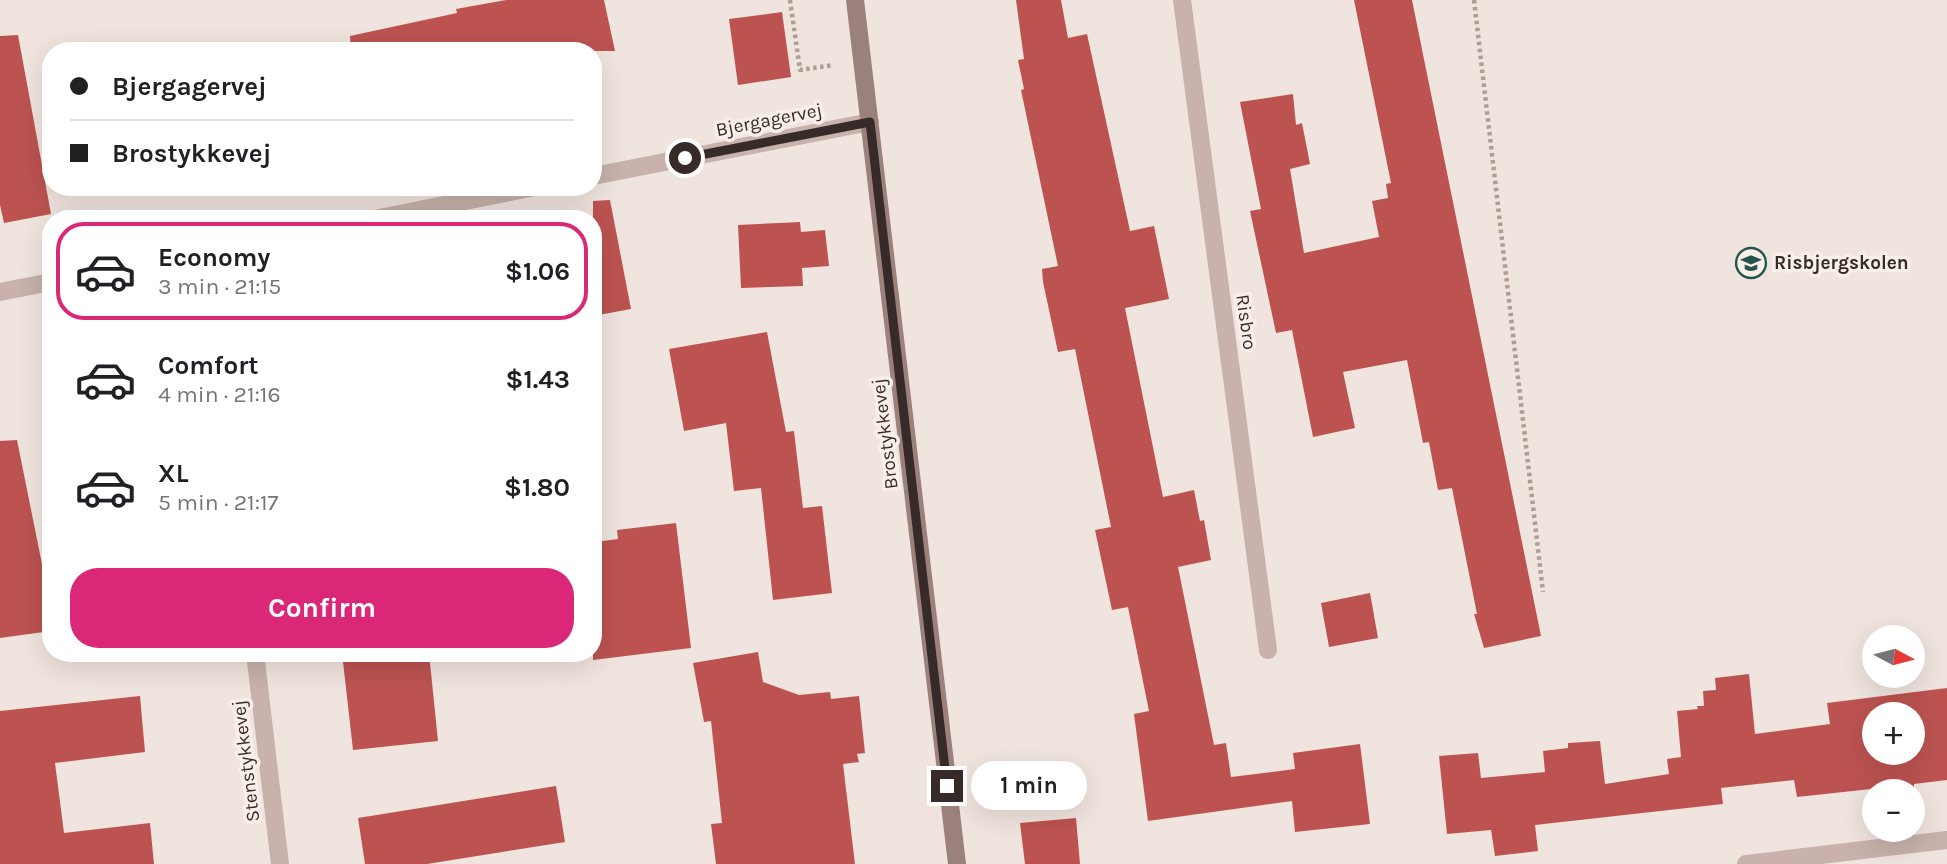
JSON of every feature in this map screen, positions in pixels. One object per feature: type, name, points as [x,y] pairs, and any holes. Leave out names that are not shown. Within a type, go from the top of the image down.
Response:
[{"type":"street","name":"Brostykkevej","points":[[855,0],[957,864]]},
{"type":"street","name":"Risbro","points":[[1182,0],[1268,650]]},
{"type":"street","name":"Bjergagervej","points":[[602,174],[870,122]]},
{"type":"street","points":[[419,210],[490,196]]},
{"type":"street","points":[[0,292],[42,284]]},
{"type":"street","name":"Stenstykkevej","points":[[256,662],[279,864]]},
{"type":"street","points":[[1746,864],[1815,860],[1947,840]]},
{"type":"path","points":[[790,0],[800,70],[862,61]]},
{"type":"path","points":[[1474,0],[1543,592]]},
{"type":"building","points":[[506,0],[604,0],[615,51],[602,51],[602,42],[350,42],[350,36],[457,13],[456,9]]},
{"type":"building","points":[[1016,0],[1061,0],[1068,38],[1087,34],[1130,231],[1154,226],[1169,299],[1125,308],[1163,497],[1194,490],[1200,521],[1204,520],[1211,560],[1178,567],[1214,745],[1226,743],[1231,777],[1295,769],[1293,753],[1360,744],[1370,824],[1295,832],[1292,801],[1148,821],[1134,714],[1149,711],[1128,607],[1112,610],[1095,530],[1111,527],[1075,349],[1058,352],[1043,282],[1042,269],[1058,266],[1021,90],[1024,89],[1018,60],[1024,59]]},
{"type":"building","points":[[1354,0],[1412,0],[1541,636],[1484,648],[1474,614],[1477,614],[1452,488],[1438,490],[1429,442],[1423,443],[1407,360],[1343,372],[1355,428],[1313,437],[1292,330],[1276,333],[1250,211],[1261,209],[1240,102],[1293,94],[1296,125],[1302,123],[1310,164],[1290,169],[1304,253],[1379,237],[1372,201],[1388,198],[1386,184],[1391,183]]},
{"type":"building","points":[[782,12],[791,77],[738,85],[729,19]]},
{"type":"building","points":[[18,35],[42,165],[42,196],[48,196],[50,210],[42,210],[42,216],[4,223],[0,205],[0,36]]},
{"type":"building","points":[[610,200],[631,309],[602,314],[602,210],[593,210],[593,201]]},
{"type":"building","points":[[800,222],[801,232],[825,230],[829,266],[802,268],[803,286],[741,288],[738,225]]},
{"type":"building","points":[[767,332],[786,432],[794,431],[803,508],[822,506],[832,593],[773,600],[761,488],[734,491],[726,423],[684,431],[669,349]]},
{"type":"building","points":[[17,440],[42,564],[42,632],[0,638],[0,441]]},
{"type":"building","points":[[676,523],[691,648],[602,659],[602,541],[618,539],[617,530]]},
{"type":"building","points":[[1370,593],[1378,638],[1329,647],[1321,603]]},
{"type":"building","points":[[758,652],[763,682],[799,695],[830,692],[831,699],[859,696],[865,753],[857,754],[859,762],[843,764],[855,864],[716,864],[711,824],[722,823],[711,721],[704,722],[693,663]]},
{"type":"building","points":[[343,662],[430,662],[438,741],[353,750]]},
{"type":"building","points":[[1749,674],[1755,734],[1830,724],[1827,703],[1947,688],[1947,780],[1925,783],[1925,779],[1862,779],[1862,790],[1797,797],[1794,780],[1721,788],[1723,804],[1535,825],[1538,851],[1495,856],[1491,830],[1447,834],[1439,756],[1478,753],[1481,778],[1545,772],[1543,751],[1568,748],[1568,743],[1600,741],[1605,784],[1669,774],[1667,759],[1681,757],[1677,711],[1704,706],[1703,691],[1716,690],[1715,678]]},
{"type":"building","points":[[140,696],[145,752],[55,763],[64,833],[150,823],[154,864],[0,864],[0,711]]},
{"type":"building","points":[[556,786],[565,842],[427,864],[365,864],[358,818]]},
{"type":"building","points":[[1076,818],[1080,864],[1025,864],[1020,823]]},
{"type":"place","name":"Risbjergskolen","points":[[1751,263]]},
{"type":"route","points":[[685,158],[870,122],[947,786]]}]
